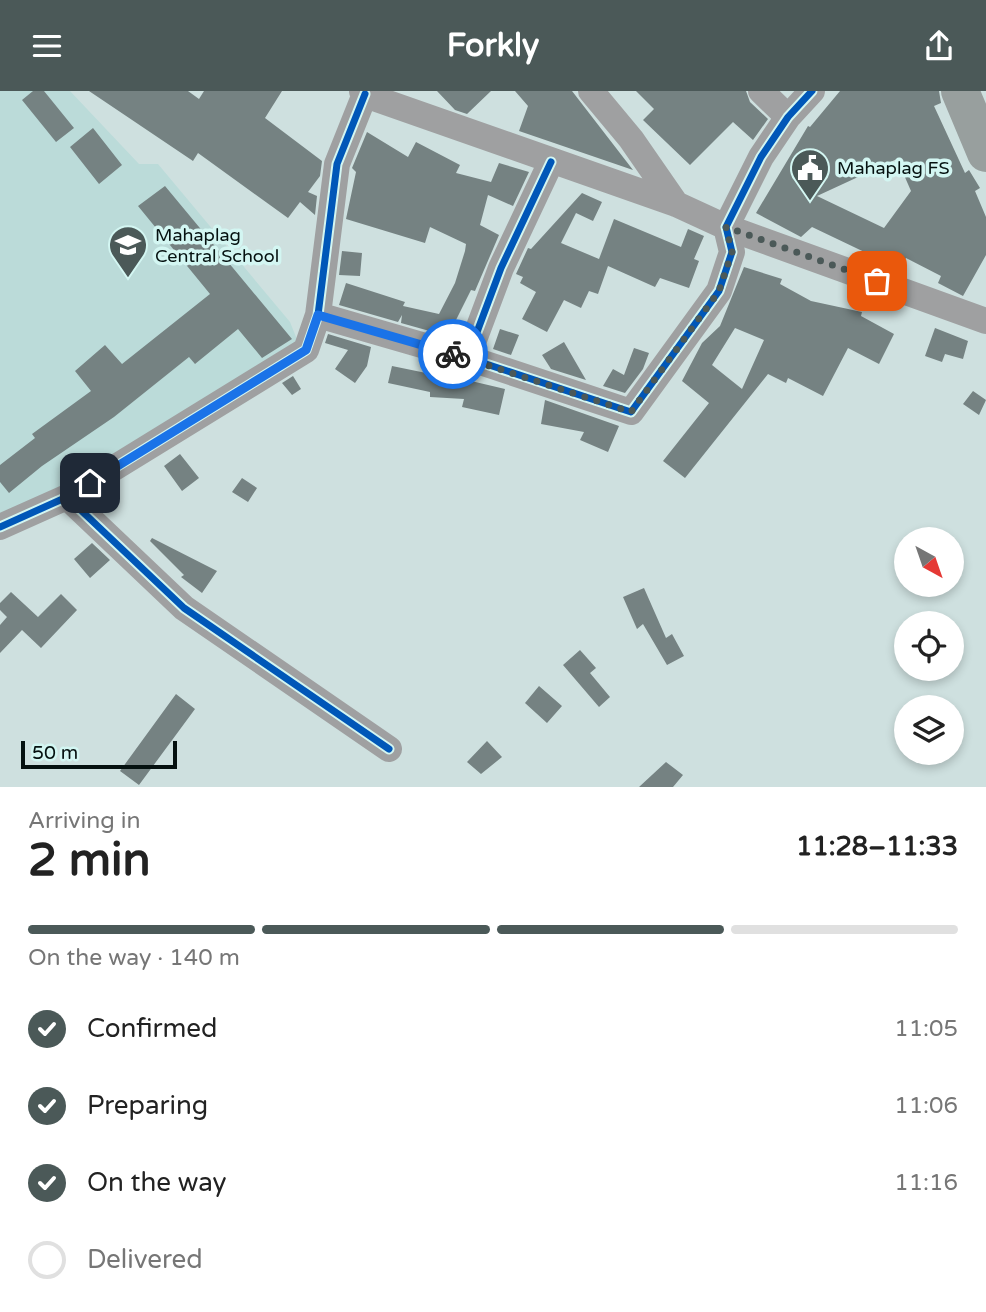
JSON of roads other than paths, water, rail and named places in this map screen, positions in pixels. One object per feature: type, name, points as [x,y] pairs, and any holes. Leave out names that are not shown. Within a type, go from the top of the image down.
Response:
[{"type":"highway","points":[[960,91],[986,153]]},
{"type":"street","points":[[761,91],[788,117]]},
{"type":"street","points":[[318,315],[478,361],[631,412],[719,291],[732,252],[726,227],[761,157],[788,117],[812,91]]},
{"type":"street","points":[[0,527],[67,497],[275,372],[306,350],[318,315],[337,164],[363,92],[551,162],[676,204],[726,227],[986,321]]},
{"type":"street","points":[[592,92],[631,139],[676,204]]},
{"type":"street","points":[[478,361],[471,348],[479,326],[501,268],[551,162]]},
{"type":"street","points":[[67,497],[184,608],[388,749]]},
{"type":"place","name":"Mahaplag FS","points":[[810,202]]},
{"type":"place","name":"Mahaplag Central School","points":[[128,279]]}]
